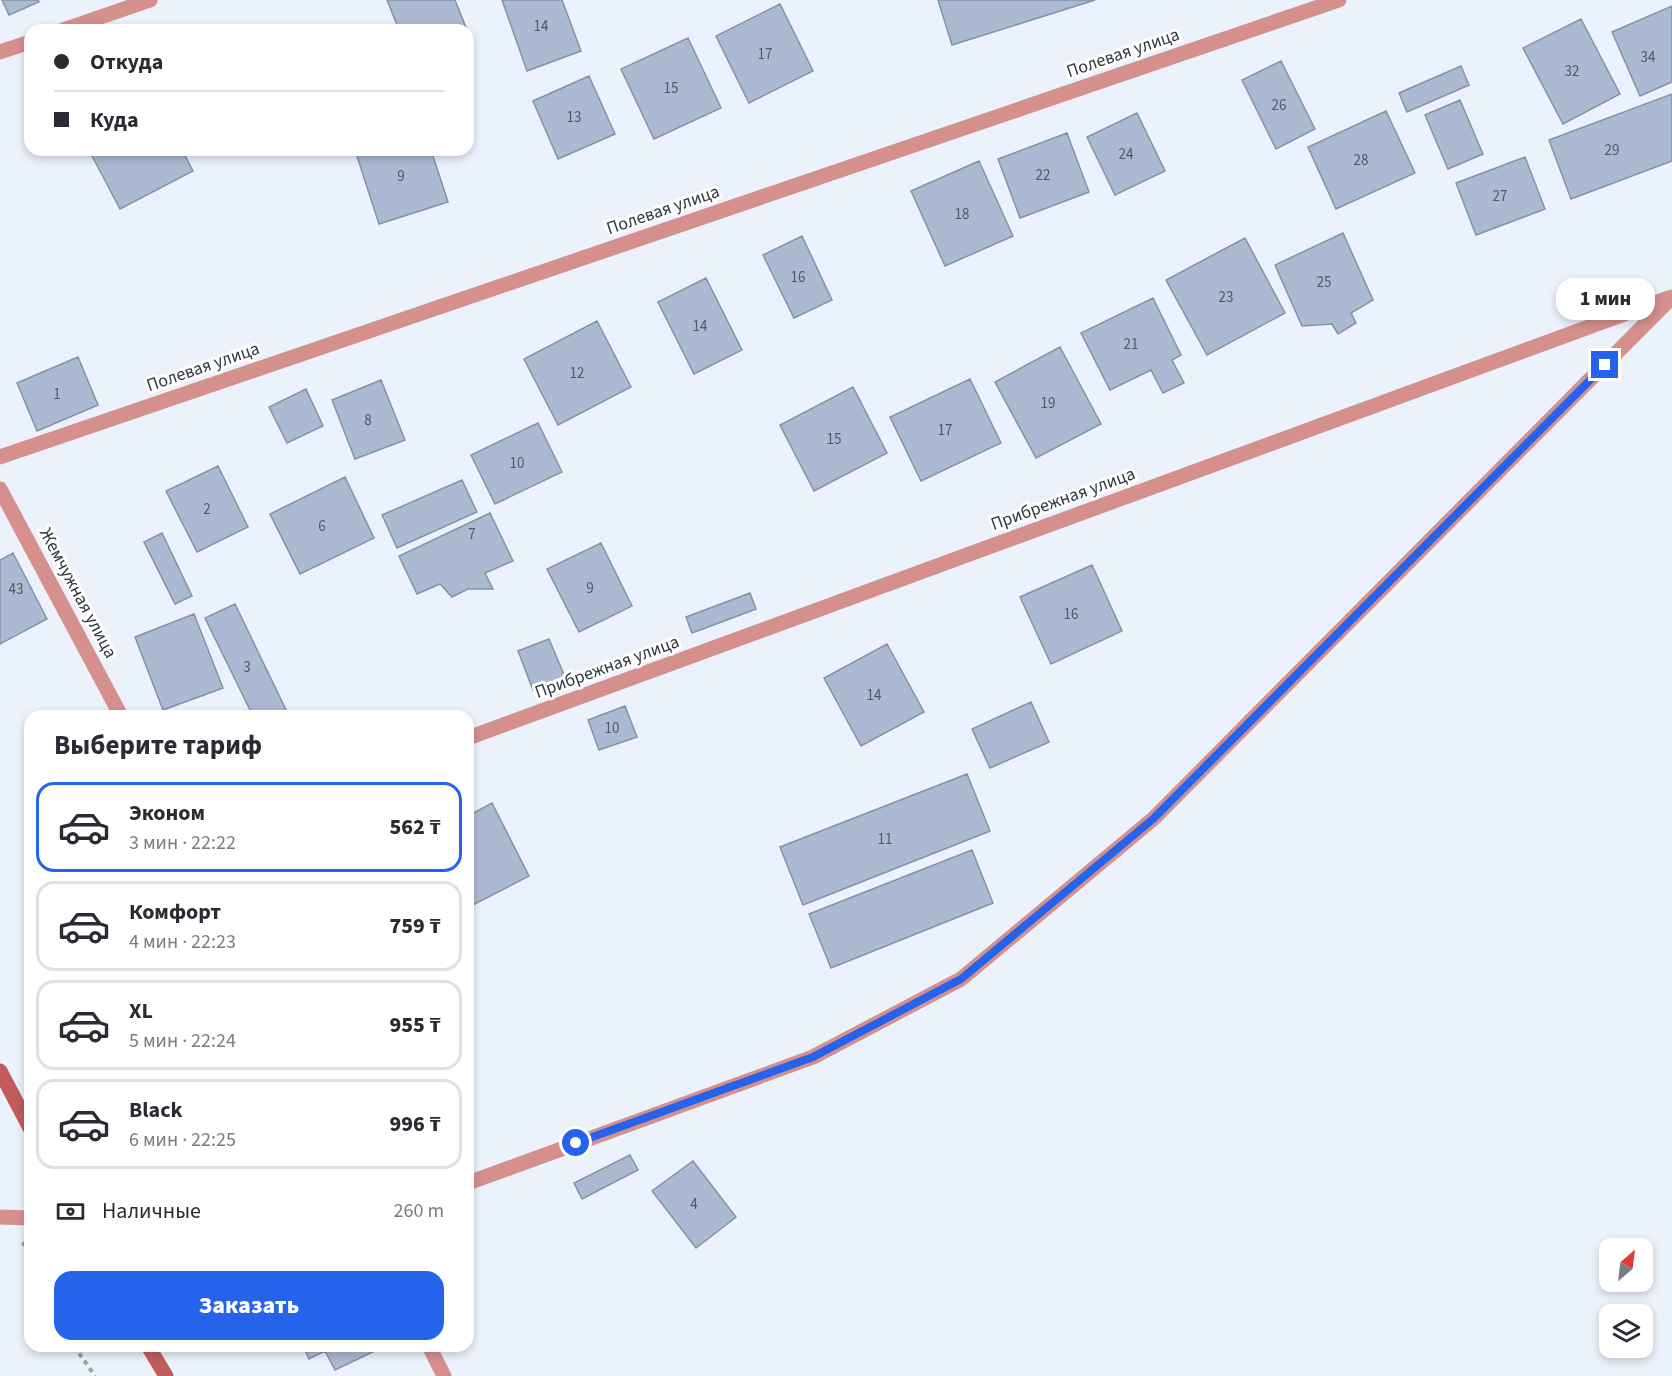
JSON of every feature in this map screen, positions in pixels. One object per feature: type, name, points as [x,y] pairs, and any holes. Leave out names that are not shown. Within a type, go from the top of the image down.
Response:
[{"type":"street","points":[[80,24],[150,0]]},
{"type":"street","name":"Полевая улица","points":[[0,457],[1339,0]]},
{"type":"street","points":[[0,52],[24,44]]},
{"type":"street","points":[[474,1181],[813,1057],[961,979],[1153,819],[1672,297]]},
{"type":"street","name":"Прибрежная улица","points":[[474,736],[1672,297]]},
{"type":"street","name":"Жемчужная улица","points":[[0,489],[118,710]]},
{"type":"street","points":[[0,1071],[24,1117]]},
{"type":"street","points":[[0,1217],[24,1218]]},
{"type":"street","points":[[152,1352],[166,1376]]},
{"type":"street","points":[[432,1352],[444,1376]]},
{"type":"path","points":[[78,1352],[95,1376]]},
{"type":"building","points":[[2,0],[38,0],[39,2],[9,15]]},
{"type":"building","points":[[387,0],[455,0],[465,24],[397,24]]},
{"type":"building","points":[[502,0],[562,0],[581,51],[527,71]]},
{"type":"building","points":[[938,0],[1095,0],[952,45]]},
{"type":"building","points":[[780,4],[813,71],[749,103],[716,36]]},
{"type":"building","points":[[1672,6],[1672,82],[1640,96],[1612,32]]},
{"type":"building","points":[[1581,19],[1620,94],[1563,124],[1523,48]]},
{"type":"building","points":[[688,38],[721,108],[654,139],[621,69]]},
{"type":"building","points":[[1281,61],[1315,129],[1276,149],[1242,80]]},
{"type":"building","points":[[1461,66],[1469,85],[1407,112],[1399,93]]},
{"type":"building","points":[[589,76],[615,134],[558,159],[533,101]]},
{"type":"building","points":[[1672,94],[1672,161],[1571,199],[1549,140]]},
{"type":"building","points":[[1460,100],[1483,154],[1448,169],[1425,115]]},
{"type":"building","points":[[1386,111],[1415,173],[1336,209],[1308,147]]},
{"type":"building","points":[[1137,113],[1165,171],[1115,195],[1087,137]]},
{"type":"building","points":[[1067,133],[1089,192],[1020,218],[998,159]]},
{"type":"building","points":[[92,156],[185,156],[193,171],[120,209]]},
{"type":"building","points":[[357,156],[433,156],[448,202],[379,224]]},
{"type":"building","points":[[1525,157],[1545,209],[1476,235],[1456,183]]},
{"type":"building","points":[[979,161],[1013,236],[945,266],[911,191]]},
{"type":"building","points":[[1343,233],[1373,300],[1351,313],[1356,323],[1338,334],[1332,324],[1302,326],[1275,265]]},
{"type":"building","points":[[802,236],[832,300],[794,318],[763,255]]},
{"type":"building","points":[[1245,238],[1285,313],[1207,355],[1166,280]]},
{"type":"building","points":[[706,278],[742,350],[694,374],[658,302]]},
{"type":"building","points":[[1153,298],[1181,355],[1172,360],[1184,383],[1163,393],[1151,370],[1110,390],[1081,333]]},
{"type":"building","points":[[597,321],[631,387],[558,425],[524,359]]},
{"type":"building","points":[[1060,347],[1101,424],[1036,458],[995,382]]},
{"type":"building","points":[[78,357],[98,405],[37,431],[17,383]]},
{"type":"building","points":[[970,379],[1001,443],[921,481],[890,417]]},
{"type":"building","points":[[381,380],[405,440],[355,459],[332,400]]},
{"type":"building","points":[[853,387],[887,453],[814,491],[780,425]]},
{"type":"building","points":[[306,389],[323,426],[287,443],[269,407]]},
{"type":"building","points":[[538,423],[562,472],[495,504],[471,455]]},
{"type":"building","points":[[218,466],[248,527],[197,552],[166,491]]},
{"type":"building","points":[[345,477],[374,538],[300,574],[270,514]]},
{"type":"building","points":[[462,480],[477,512],[397,548],[382,515]]},
{"type":"building","points":[[490,513],[513,561],[485,573],[493,589],[468,589],[452,597],[440,584],[417,594],[399,556]]},
{"type":"building","points":[[162,533],[192,596],[175,604],[144,542]]},
{"type":"building","points":[[601,543],[632,606],[579,632],[547,569]]},
{"type":"building","points":[[13,553],[47,619],[0,644],[0,560]]},
{"type":"building","points":[[1092,565],[1122,631],[1051,664],[1020,597]]},
{"type":"building","points":[[750,593],[756,609],[692,633],[686,617]]},
{"type":"building","points":[[235,604],[286,710],[250,710],[205,618]]},
{"type":"building","points":[[194,614],[223,688],[163,710],[135,637]]},
{"type":"building","points":[[549,639],[565,677],[533,690],[518,651]]},
{"type":"building","points":[[887,644],[924,712],[861,746],[824,678]]},
{"type":"building","points":[[1031,702],[1049,742],[990,768],[972,729]]},
{"type":"building","points":[[625,706],[637,737],[599,750],[588,720]]},
{"type":"building","points":[[967,774],[990,831],[803,905],[780,847]]},
{"type":"building","points":[[492,803],[529,876],[474,904],[474,813]]},
{"type":"building","points":[[972,850],[993,903],[831,968],[809,914]]},
{"type":"building","points":[[630,1155],[638,1170],[582,1199],[574,1183]]},
{"type":"building","points":[[693,1161],[736,1217],[696,1248],[652,1191]]},
{"type":"building","points":[[306,1352],[323,1352],[309,1359]]},
{"type":"building","points":[[326,1352],[372,1352],[335,1370]]},
{"type":"route","points":[[576,1143],[813,1057],[961,979],[1153,819],[1605,365]]}]
